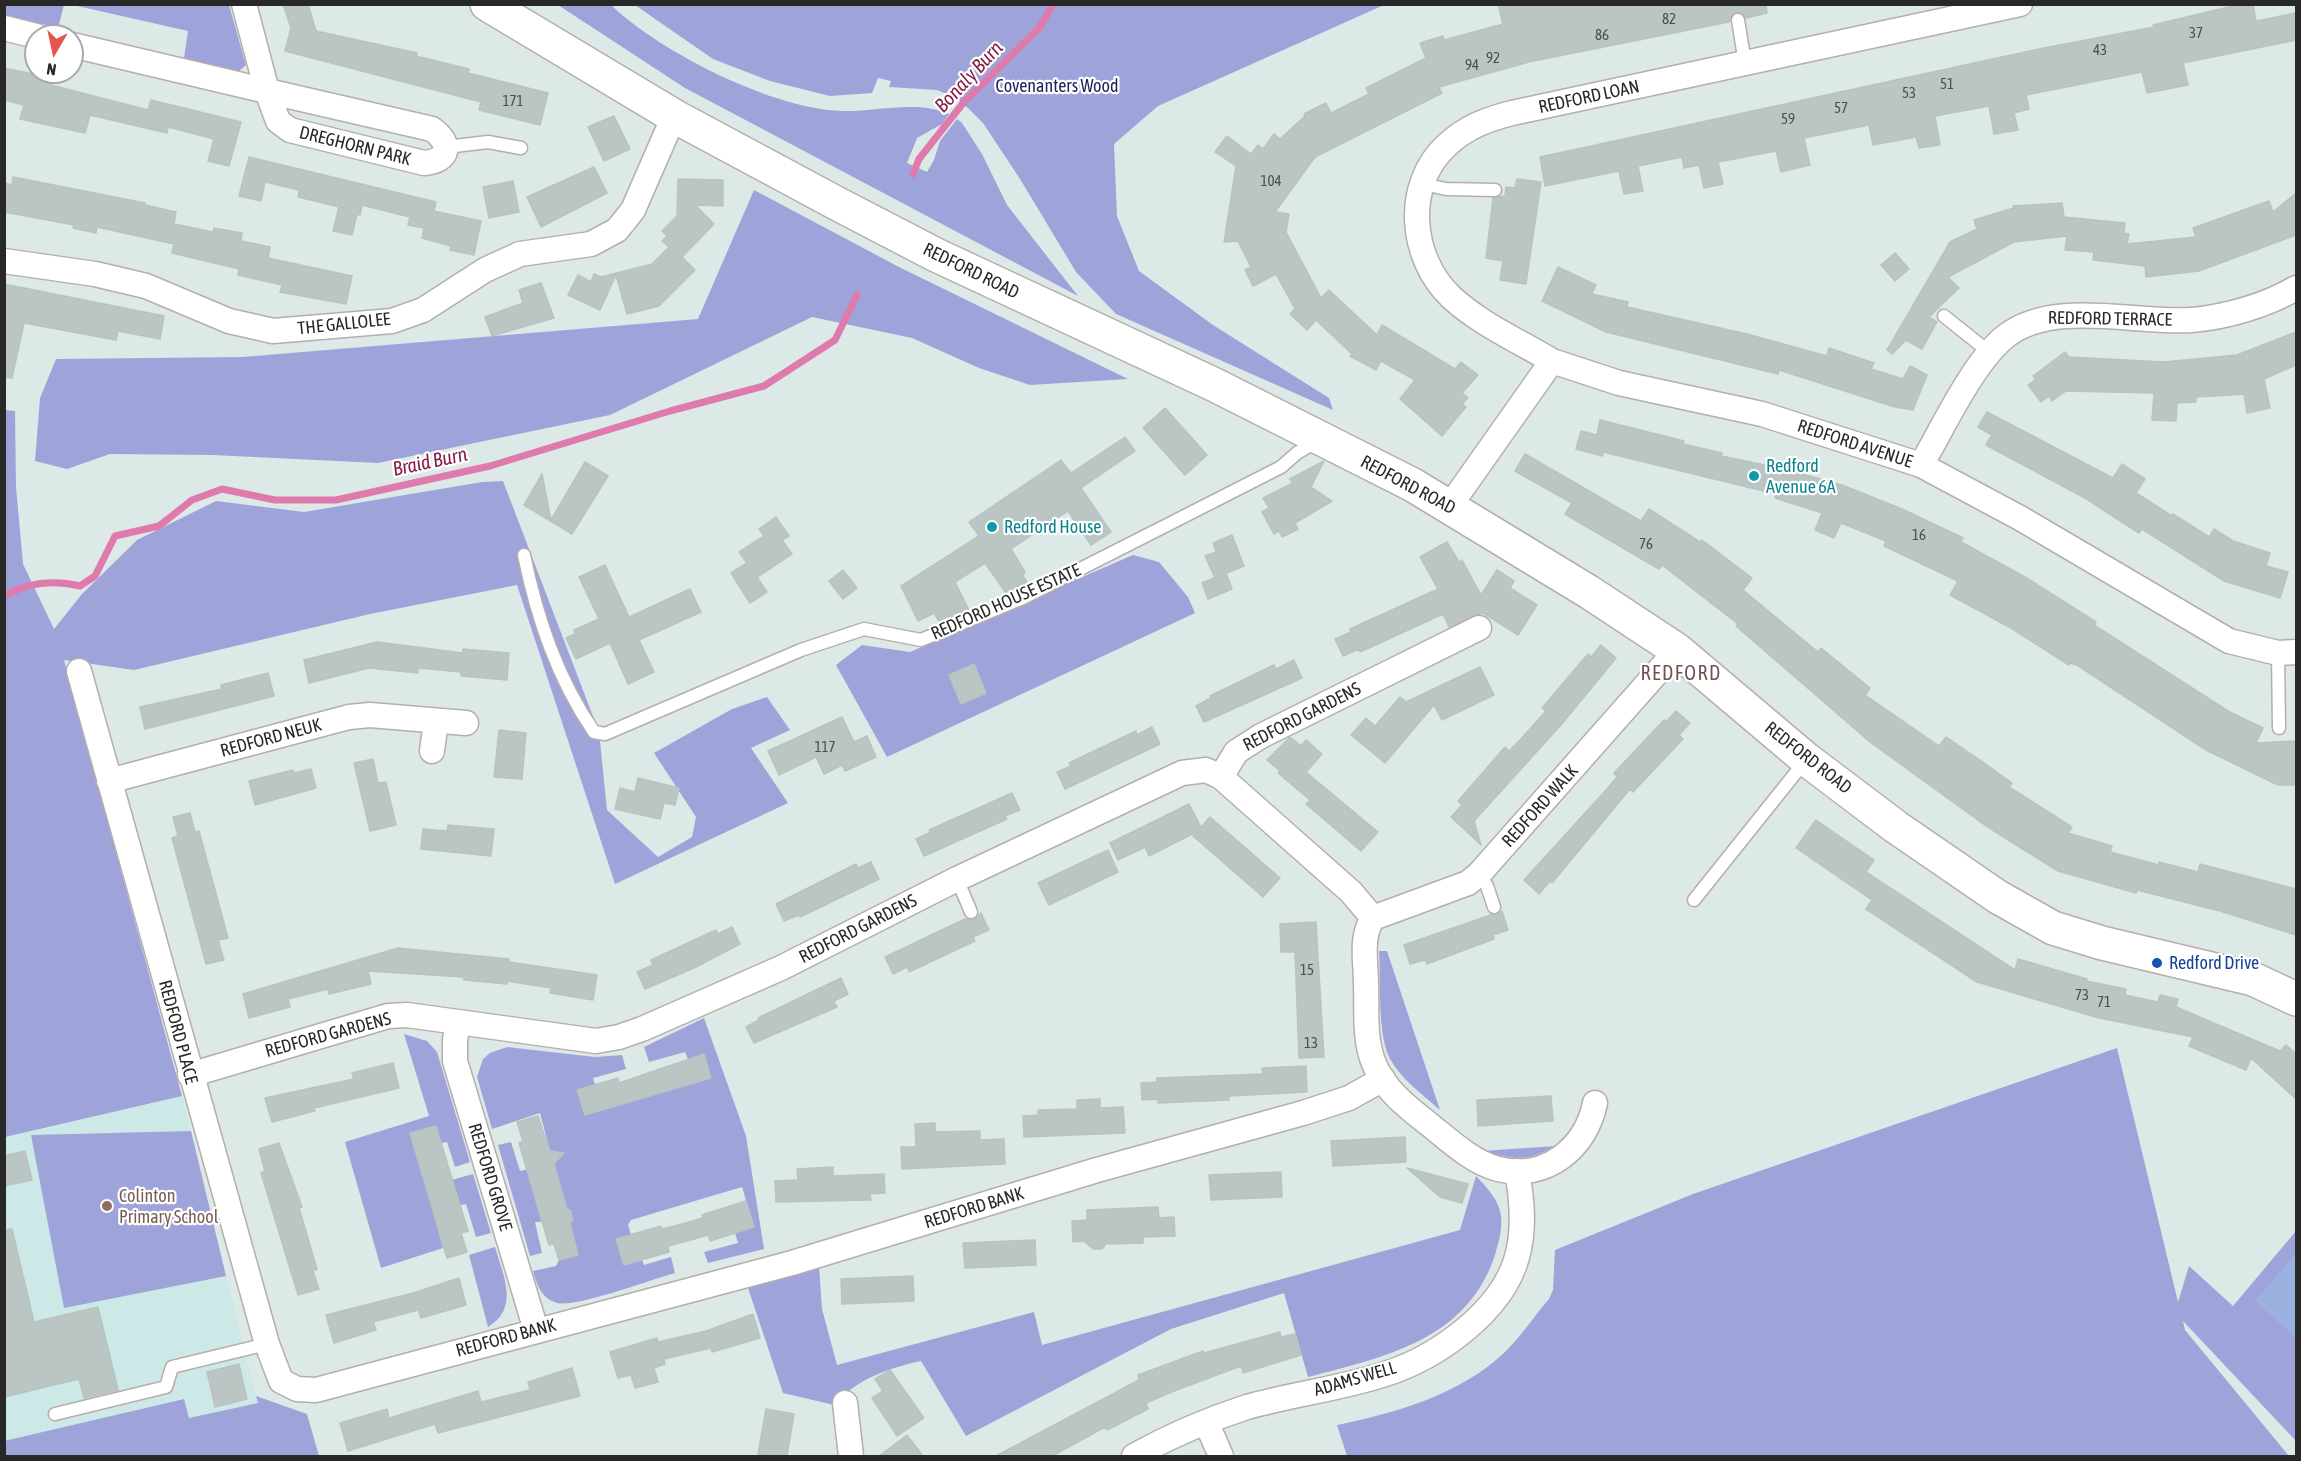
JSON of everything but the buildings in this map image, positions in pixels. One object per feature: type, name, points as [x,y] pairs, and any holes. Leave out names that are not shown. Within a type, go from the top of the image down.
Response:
[{"type":"main road","name":"REDFORD ROAD","points":[[489,5],[674,116],[936,255],[1215,385],[1413,485],[1589,592],[1677,650],[1806,759],[1989,891],[2053,928],[2103,943],[2253,978],[2296,999]]},
{"type":"street","name":"DREGHORN PARK","points":[[84,48],[267,91],[432,129],[442,136],[446,147],[443,156],[435,162],[424,163],[290,130],[278,121],[267,91],[244,4]]},
{"type":"street","name":"REDFORD LOAN","points":[[1552,361],[1470,312],[1450,296],[1436,279],[1419,243],[1418,204],[1423,184],[1432,164],[1445,146],[1464,131],[1489,119],[2020,4]]},
{"type":"street","points":[[4,28],[24,33]]},
{"type":"street","name":"THE GALLOLEE","points":[[4,261],[95,274],[146,286],[229,321],[273,331],[392,321],[423,310],[485,270],[520,254],[591,244],[616,230],[633,210],[674,116]]},
{"type":"street","name":"REDFORD TERRACE","points":[[1921,465],[1989,352],[2022,325],[2041,318],[2061,316],[2194,320],[2230,313],[2296,288]]},
{"type":"street","points":[[1449,507],[1552,361]]},
{"type":"street","name":"REDFORD AVENUE","points":[[1552,361],[1619,383],[1762,414],[1921,465],[2020,518],[2229,641],[2287,652]]},
{"type":"street","name":"REDFORD GARDENS","points":[[190,1075],[388,1016],[458,1022],[596,1041],[619,1037],[781,969],[957,879],[1182,773],[1206,770],[1221,777],[1236,752],[1261,736],[1480,630]]},
{"type":"street","name":"REDFORD WALK","points":[[1373,918],[1468,883],[1479,874],[1677,650]]},
{"type":"street","name":"REDFORD PLACE","points":[[79,671],[267,1344],[281,1381],[290,1386]]},
{"type":"street","name":"REDFORD NEUK","points":[[109,781],[349,717],[370,715],[466,723]]},
{"type":"street","points":[[432,751],[436,721]]},
{"type":"street","points":[[1221,777],[1351,892],[1373,918],[1365,939],[1368,1044],[1373,1062],[1383,1079],[1404,1105],[1465,1153],[1498,1169],[1517,1171],[1548,1164],[1567,1154],[1582,1139],[1591,1124],[1595,1103]]},
{"type":"street","name":"REDFORD GROVE","points":[[458,1022],[455,1061],[536,1330]]},
{"type":"street","name":"REDFORD BANK","points":[[290,1386],[316,1390],[792,1263],[1097,1170],[1303,1113],[1349,1098],[1383,1079]]},
{"type":"street","name":"ADAMS WELL","points":[[1134,1456],[1246,1408],[1386,1374],[1441,1348],[1475,1321],[1501,1290],[1516,1259],[1521,1224],[1517,1171]]},
{"type":"street","points":[[845,1403],[850,1456]]},
{"type":"street","points":[[1207,1424],[1221,1456]]},
{"type":"lane","points":[[1737,20],[1745,63]]},
{"type":"lane","points":[[446,147],[488,142],[520,148]]},
{"type":"lane","points":[[1423,184],[1446,189],[1495,190]]},
{"type":"lane","points":[[1944,316],[1989,352]]},
{"type":"lane","name":"REDFORD HOUSE ESTATE","points":[[524,555],[534,603],[560,670],[594,732],[610,733],[801,650],[864,629],[921,640],[931,636],[1023,598],[1160,529],[1281,467],[1297,453],[1320,440]]},
{"type":"lane","points":[[2279,728],[2287,652]]},
{"type":"lane","points":[[1694,900],[1806,759]]},
{"type":"lane","points":[[1479,874],[1487,886],[1494,908]]},
{"type":"lane","points":[[957,879],[971,912]]},
{"type":"lane","points":[[55,1414],[166,1388],[172,1367],[267,1344]]},
{"type":"shaded area","name":"Colinton Primary School","points":[[182,1096],[258,1403],[188,1418],[183,1399],[5,1441],[4,1137]]},
{"type":"shaded area","points":[[2296,1254],[2296,1338],[2255,1301]]},
{"type":"green space","points":[[5,4],[64,4],[59,24],[42,24],[5,15]]},
{"type":"green space","points":[[73,5],[229,5],[246,65],[239,71],[184,58],[188,31]]},
{"type":"green space","points":[[558,5],[611,5],[632,23],[688,59],[720,76],[786,101],[845,111],[911,107],[949,114],[942,124],[917,138],[907,163],[927,172],[934,160],[940,141],[957,119],[982,154],[1007,205],[1078,296],[685,88]]},
{"type":"green space","name":"Covenanters Wood","points":[[635,5],[1384,5],[1158,106],[1114,144],[1117,216],[1139,271],[1213,325],[1329,398],[1333,410],[1116,314],[1076,272],[983,123],[956,98],[937,90],[889,87],[891,81],[878,78],[872,93],[830,96],[770,81],[713,59]]},
{"type":"green space","points":[[754,190],[899,267],[1128,379],[1030,385],[979,368],[912,338],[812,317],[610,415],[378,463],[213,455],[110,454],[67,469],[35,461],[40,398],[56,359],[243,357],[698,319]]},
{"type":"green space","points":[[5,410],[15,411],[16,487],[23,564],[54,629],[82,594],[137,540],[216,501],[304,512],[482,482],[503,481],[599,732],[607,810],[658,857],[692,837],[696,817],[654,753],[732,709],[767,697],[790,730],[751,748],[788,803],[615,884],[517,585],[370,614],[134,670],[64,660],[182,1096],[5,1137]]},
{"type":"green space","points":[[1133,555],[1159,562],[1188,597],[1195,613],[887,757],[836,665],[862,645],[910,652]]},
{"type":"green space","points":[[1379,951],[1387,951],[1440,1110],[1400,1074],[1390,1059],[1381,1021]]},
{"type":"green space","points":[[704,1018],[746,1136],[764,1249],[708,1263],[704,1252],[738,1243],[735,1233],[754,1227],[742,1187],[631,1220],[628,1225],[631,1235],[617,1240],[624,1265],[642,1260],[644,1265],[671,1257],[675,1273],[580,1301],[557,1303],[552,1301],[540,1290],[533,1271],[556,1266],[559,1260],[578,1255],[570,1223],[573,1220],[535,1222],[542,1253],[530,1256],[498,1145],[511,1142],[520,1171],[554,1164],[554,1152],[550,1151],[540,1113],[492,1129],[477,1077],[483,1059],[490,1053],[507,1047],[595,1057],[622,1055],[626,1069],[593,1078],[595,1085],[577,1090],[585,1115],[711,1078],[704,1055],[688,1059],[685,1052],[649,1062],[644,1047]]},
{"type":"green space","points":[[404,1034],[427,1041],[437,1052],[470,1162],[455,1167],[447,1142],[441,1143],[410,1133],[422,1176],[430,1186],[473,1174],[491,1233],[476,1237],[466,1204],[460,1205],[429,1196],[443,1248],[381,1268],[345,1142],[429,1116]]},
{"type":"green space","points":[[2117,1048],[2178,1302],[2189,1266],[2233,1306],[2296,1231],[2296,1441],[2183,1321],[2185,1330],[2289,1456],[1347,1456],[1337,1425],[1404,1408],[1447,1391],[1468,1380],[1505,1352],[1549,1299],[1553,1290],[1555,1250],[1693,1194]]},
{"type":"green space","points":[[191,1131],[226,1276],[64,1308],[31,1135]]},
{"type":"green space","points":[[1556,1146],[1536,1155],[1519,1158],[1482,1151]]},
{"type":"green space","points":[[1476,1176],[1492,1195],[1500,1211],[1501,1230],[1495,1255],[1482,1284],[1465,1307],[1444,1326],[1420,1340],[1394,1352],[1308,1377],[1284,1293],[1171,1329],[966,1436],[921,1361],[897,1367],[863,1381],[834,1405],[783,1393],[748,1288],[819,1266],[822,1309],[837,1365],[1034,1312],[1042,1345],[1460,1230]]},
{"type":"green space","points":[[495,1247],[505,1280],[506,1301],[504,1310],[498,1319],[488,1327],[469,1255]]},
{"type":"green space","points":[[256,1396],[307,1414],[319,1456],[5,1456],[4,1441],[184,1399],[189,1418],[258,1403]]},
{"type":"waterway","name":"Bonaly Burn","points":[[913,174],[919,159],[964,102],[1040,27],[1053,4]]},
{"type":"waterway","name":"Braid Burn","points":[[4,596],[41,583],[80,586],[95,576],[115,536],[159,526],[192,500],[222,489],[275,500],[336,500],[490,466],[670,411],[764,386],[835,340],[857,295]]},
{"type":"place","name":"Redford Avenue 6A","points":[[1754,476]]},
{"type":"place","name":"Redford House","points":[[992,527]]},
{"type":"place","name":"Redford Drive","points":[[2157,963]]},
{"type":"place","name":"Colinton Primary School","points":[[107,1206]]},
{"type":"district","name":"REDFORD","points":[[1681,674]]}]
